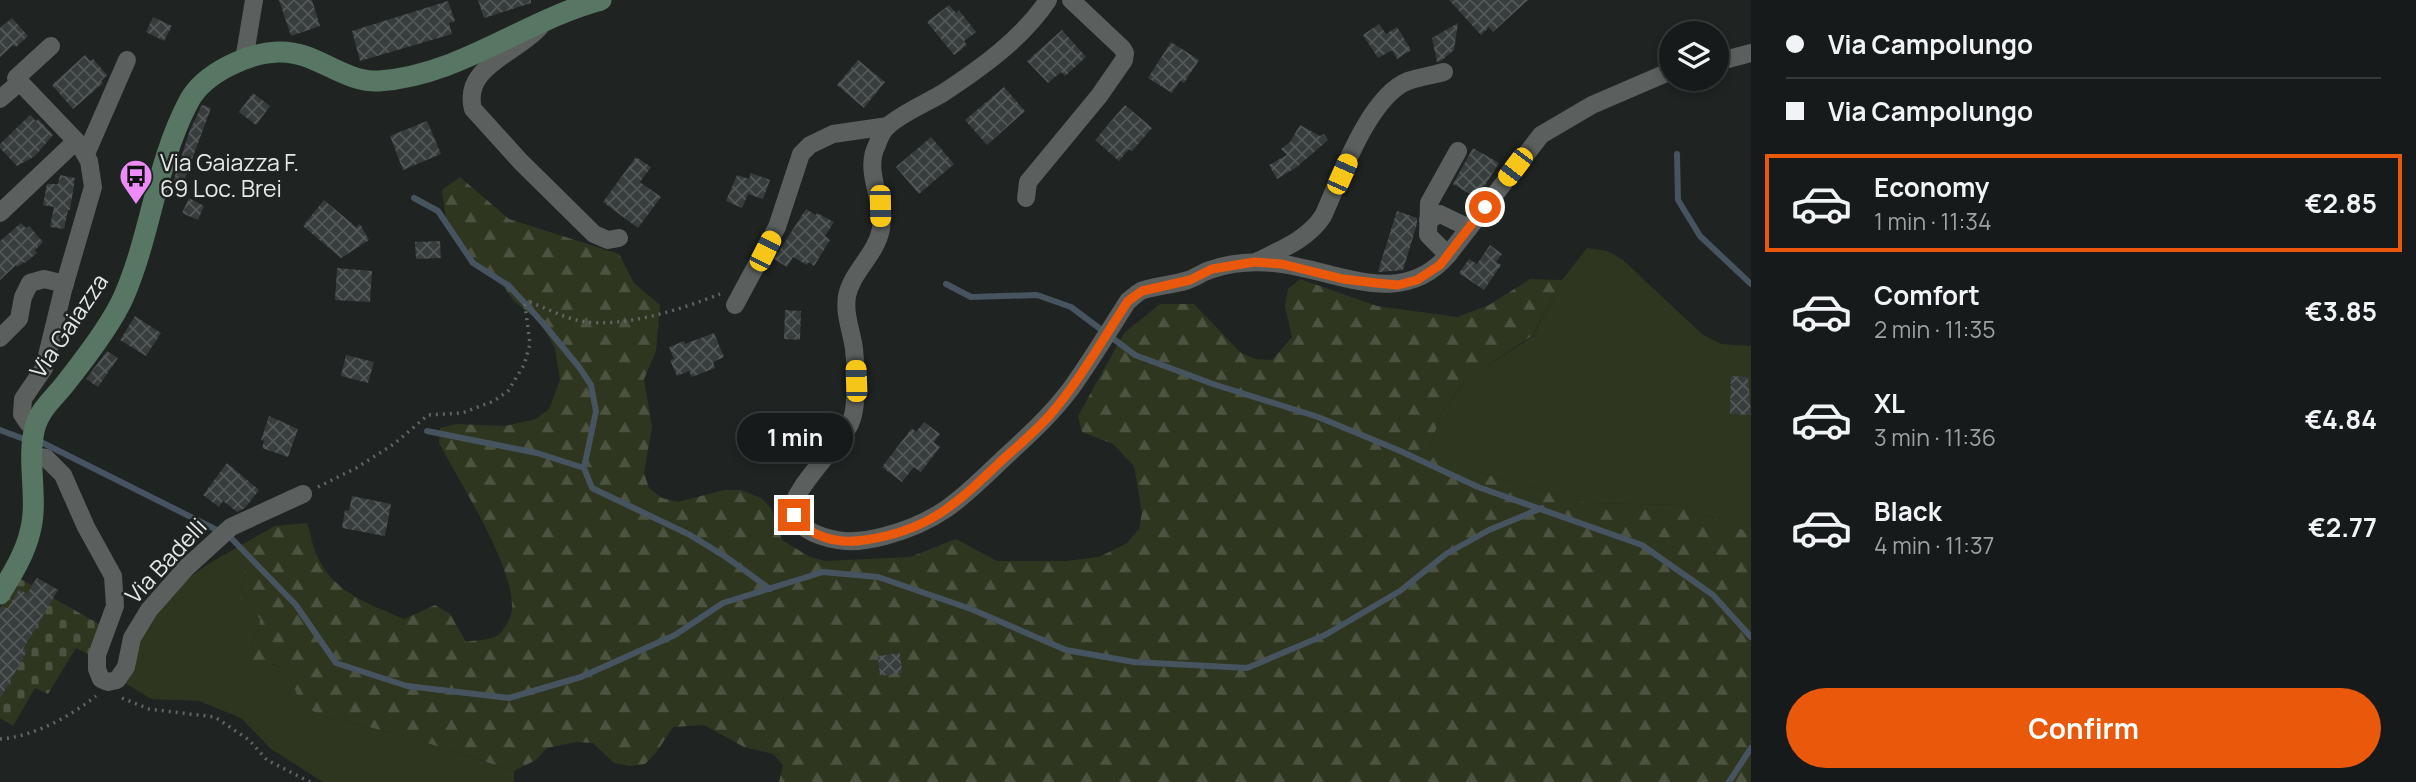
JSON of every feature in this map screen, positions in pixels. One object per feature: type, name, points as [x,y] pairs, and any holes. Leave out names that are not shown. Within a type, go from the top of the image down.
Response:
[{"type":"main road","name":"Via Gaiazza","points":[[0,594],[30,532],[35,428],[44,408],[65,384],[119,308],[136,269],[158,179],[190,99],[207,80],[244,60],[266,53],[299,53],[361,80],[408,77],[457,62],[543,20],[601,0]]},
{"type":"street","points":[[244,60],[254,0]]},
{"type":"street","points":[[735,305],[777,227],[801,155],[810,145],[833,134],[888,126],[943,93],[983,65],[1034,19],[1048,0]]},
{"type":"street","points":[[1026,198],[1028,182],[1099,96],[1124,60],[1125,53],[1122,48],[1072,0]]},
{"type":"street","name":"Via Gaiazza","points":[[543,20],[528,38],[480,74],[472,84],[470,97],[473,109],[521,162],[594,234],[608,240],[619,238]]},
{"type":"street","points":[[51,46],[16,78],[81,148]]},
{"type":"street","points":[[1729,59],[1751,53]]},
{"type":"street","points":[[0,213],[81,148],[127,60]]},
{"type":"street","points":[[1254,262],[1301,239],[1316,227],[1324,216],[1361,132],[1384,99],[1406,82],[1444,72]]},
{"type":"street","points":[[888,126],[872,155],[881,230],[865,261],[852,278],[847,298],[856,381],[850,423],[830,454],[804,483],[792,506],[794,515],[810,532],[851,542],[911,529],[946,511],[966,495],[1048,416],[1072,387],[1128,301],[1142,291],[1190,280],[1212,269],[1254,262],[1282,264],[1343,279],[1398,285],[1417,280],[1430,273],[1448,256],[1541,135],[1592,105],[1659,76]]},
{"type":"street","points":[[0,99],[20,82]]},
{"type":"street","name":"Via Gaiazza","points":[[35,428],[27,423],[22,414],[23,399],[44,368],[93,187],[89,161],[81,148]]},
{"type":"street","points":[[1448,256],[1428,235],[1429,203],[1458,151]]},
{"type":"street","points":[[1428,220],[1440,214],[1469,228]]},
{"type":"street","name":"Via Gaiazza","points":[[0,338],[19,319],[23,297],[30,283],[44,279],[65,284]]},
{"type":"street","name":"Via Badelli","points":[[33,456],[46,458],[63,475],[86,527],[113,576],[116,606],[97,655],[97,669],[101,679],[108,682],[117,680],[126,667],[132,638],[149,610],[186,568],[231,527],[303,494]]},
{"type":"path","points":[[303,494],[356,468],[385,450],[428,415],[462,413],[494,401],[508,391],[524,365],[530,344],[524,305],[530,302],[581,321],[625,321],[656,316],[707,299],[727,291],[752,275]]},
{"type":"path","points":[[0,739],[38,729],[71,712],[95,698],[108,682],[121,698],[149,709],[215,718],[249,740],[267,760],[310,782]]},
{"type":"green space","points":[[460,177],[509,219],[619,254],[634,283],[660,305],[656,351],[644,379],[652,427],[644,473],[649,488],[662,498],[678,502],[724,490],[741,490],[761,498],[772,509],[782,540],[810,557],[826,561],[910,557],[956,539],[997,561],[1066,561],[1099,557],[1127,543],[1139,529],[1142,513],[1134,466],[1113,444],[1082,432],[1078,416],[1124,333],[1160,304],[1194,304],[1240,352],[1255,359],[1272,360],[1292,337],[1285,306],[1288,289],[1300,279],[1377,306],[1457,317],[1489,305],[1530,279],[1562,280],[1533,335],[1464,382],[1441,414],[1430,448],[1466,469],[1587,503],[1681,505],[1751,533],[1751,782],[779,782],[783,765],[773,754],[744,747],[704,725],[673,727],[656,753],[645,764],[629,766],[614,763],[593,743],[577,742],[547,748],[536,760],[514,771],[405,736],[323,716],[305,707],[281,668],[273,664],[258,669],[247,654],[259,629],[260,619],[238,596],[244,565],[236,555],[229,552],[275,526],[307,523],[319,560],[326,572],[345,590],[404,619],[435,605],[450,614],[466,642],[495,637],[506,626],[511,613],[510,588],[504,568],[483,523],[439,443],[440,428],[456,424],[505,426],[536,419],[549,409],[560,380],[555,348],[540,322],[514,301],[498,278],[472,261],[446,221],[442,190]]},
{"type":"green space","points":[[1587,248],[1608,251],[1623,260],[1702,334],[1721,344],[1751,346],[1751,533],[1681,505],[1587,503],[1466,469],[1430,448],[1441,414],[1465,381],[1533,336],[1562,280]]},
{"type":"green space","points":[[229,552],[236,555],[244,565],[238,596],[260,619],[259,629],[247,654],[281,668],[292,682],[299,700],[323,716],[405,736],[514,771],[514,782],[323,782],[271,749],[241,718],[199,701],[151,699],[125,683],[134,664],[143,632],[158,608],[192,576]]},
{"type":"green space","points":[[18,578],[32,585],[37,578],[58,590],[53,598],[101,625],[90,655],[76,648],[48,694],[35,688],[13,726],[0,718],[0,608]]},
{"type":"building","points":[[279,0],[312,0],[320,26],[291,36]]},
{"type":"building","points":[[478,0],[531,0],[531,3],[484,18]]},
{"type":"building","points":[[1449,0],[1528,0],[1493,32],[1489,27],[1481,35]]},
{"type":"building","points":[[448,1],[455,21],[449,23],[452,34],[360,61],[352,31]]},
{"type":"building","points":[[949,5],[956,13],[959,10],[976,32],[964,41],[967,45],[954,55],[927,22]]},
{"type":"building","points":[[153,17],[172,26],[164,41],[146,32]]},
{"type":"building","points":[[12,18],[28,36],[0,57],[0,28]]},
{"type":"building","points":[[1458,23],[1454,50],[1437,62],[1432,38]]},
{"type":"building","points":[[1379,24],[1386,34],[1397,27],[1411,50],[1397,59],[1392,50],[1378,58],[1363,35]]},
{"type":"building","points":[[1062,30],[1086,57],[1065,76],[1061,72],[1048,83],[1027,61]]},
{"type":"building","points":[[1171,42],[1199,60],[1184,83],[1180,81],[1172,93],[1148,78]]},
{"type":"building","points":[[85,55],[90,61],[93,59],[107,75],[101,81],[103,83],[73,109],[52,85]]},
{"type":"building","points":[[858,60],[885,82],[864,108],[837,85]]},
{"type":"building","points":[[1004,87],[1025,111],[987,145],[965,120]]},
{"type":"building","points":[[253,93],[270,106],[256,125],[239,112]]},
{"type":"building","points":[[202,105],[211,108],[181,189],[172,185],[190,130]]},
{"type":"building","points":[[1125,105],[1152,128],[1132,151],[1129,149],[1119,161],[1095,140]]},
{"type":"building","points":[[30,115],[36,121],[38,119],[53,135],[35,156],[17,166],[0,148],[0,144]]},
{"type":"building","points":[[427,121],[441,154],[403,170],[390,136]]},
{"type":"building","points":[[1300,125],[1320,136],[1324,134],[1328,140],[1297,167],[1277,179],[1269,165],[1287,155],[1281,149],[1290,142]]},
{"type":"building","points":[[931,137],[954,164],[919,194],[896,167]]},
{"type":"building","points":[[1473,148],[1499,163],[1477,198],[1453,184]]},
{"type":"building","points":[[636,157],[651,167],[640,182],[661,197],[638,228],[603,202]]},
{"type":"building","points":[[751,173],[770,180],[763,199],[748,194],[742,208],[726,201],[737,175],[749,179]]},
{"type":"building","points":[[60,175],[75,178],[64,229],[50,227],[54,207],[43,205],[47,184],[58,184]]},
{"type":"building","points":[[189,198],[204,206],[198,220],[182,213]]},
{"type":"building","points":[[324,200],[356,227],[360,224],[369,240],[341,258],[303,226]]},
{"type":"building","points":[[806,209],[834,222],[825,236],[830,240],[814,266],[793,257],[787,267],[774,259]]},
{"type":"building","points":[[1397,211],[1417,218],[1417,224],[1403,270],[1380,272],[1378,271]]},
{"type":"building","points":[[21,223],[26,228],[29,226],[43,242],[35,250],[37,253],[25,263],[17,267],[16,265],[0,280],[0,241]]},
{"type":"building","points":[[440,241],[441,258],[416,259],[415,242]]},
{"type":"building","points":[[1490,245],[1502,254],[1496,262],[1501,265],[1484,290],[1459,273],[1469,259],[1477,264]]},
{"type":"building","points":[[337,268],[372,271],[370,302],[335,300]]},
{"type":"building","points":[[785,310],[801,311],[800,340],[784,339]]},
{"type":"building","points":[[135,316],[161,333],[146,356],[120,340]]},
{"type":"building","points":[[714,333],[724,357],[713,362],[715,368],[692,377],[689,371],[677,376],[670,360],[674,359],[669,347]]},
{"type":"building","points":[[107,351],[118,358],[98,387],[86,379]]},
{"type":"building","points":[[346,355],[374,362],[368,383],[341,376]]},
{"type":"building","points":[[1731,376],[1748,377],[1751,415],[1730,414]]},
{"type":"building","points":[[269,416],[298,429],[288,457],[262,448],[264,441],[261,440]]},
{"type":"building","points":[[924,422],[940,434],[934,442],[940,447],[921,472],[914,467],[902,482],[882,467],[912,428],[916,432]]},
{"type":"building","points":[[227,463],[259,490],[245,508],[237,512],[223,501],[219,507],[203,495]]},
{"type":"building","points":[[352,496],[391,504],[385,536],[342,528],[345,510],[349,511]]},
{"type":"building","points":[[37,578],[58,590],[23,649],[27,651],[0,699],[0,607],[8,608],[19,589],[27,594]]},
{"type":"building","points":[[900,653],[902,673],[880,676],[878,656]]},
{"type":"waterway","points":[[1677,154],[1678,200],[1700,236],[1751,284]]},
{"type":"waterway","points":[[414,198],[438,211],[473,263],[509,286],[542,322],[591,385],[596,411],[584,468],[592,488],[690,535],[770,589]]},
{"type":"waterway","points":[[946,284],[971,297],[1037,295],[1071,307],[1135,355],[1213,384],[1318,417],[1478,487],[1642,545],[1713,595],[1751,637]]},
{"type":"waterway","points":[[0,430],[24,439]]},
{"type":"waterway","points":[[427,431],[537,453],[584,468]]},
{"type":"waterway","points":[[41,442],[215,529]]},
{"type":"waterway","points":[[231,538],[296,605],[336,663],[407,686],[509,698],[581,677],[675,635],[723,603],[823,572],[878,577],[971,609],[1066,650],[1134,662],[1247,668],[1325,635],[1400,591],[1446,554],[1489,530],[1542,508]]},
{"type":"waterway","points":[[1729,782],[1751,748]]},
{"type":"place","name":"Via Gaiazza F. 69 Loc. Brei","points":[[136,206]]},
{"type":"route","points":[[794,515],[810,532],[851,542],[911,529],[946,511],[1048,416],[1072,387],[1128,301],[1142,291],[1190,280],[1212,269],[1254,262],[1282,264],[1343,279],[1398,285],[1417,280],[1440,265],[1485,207]]}]
